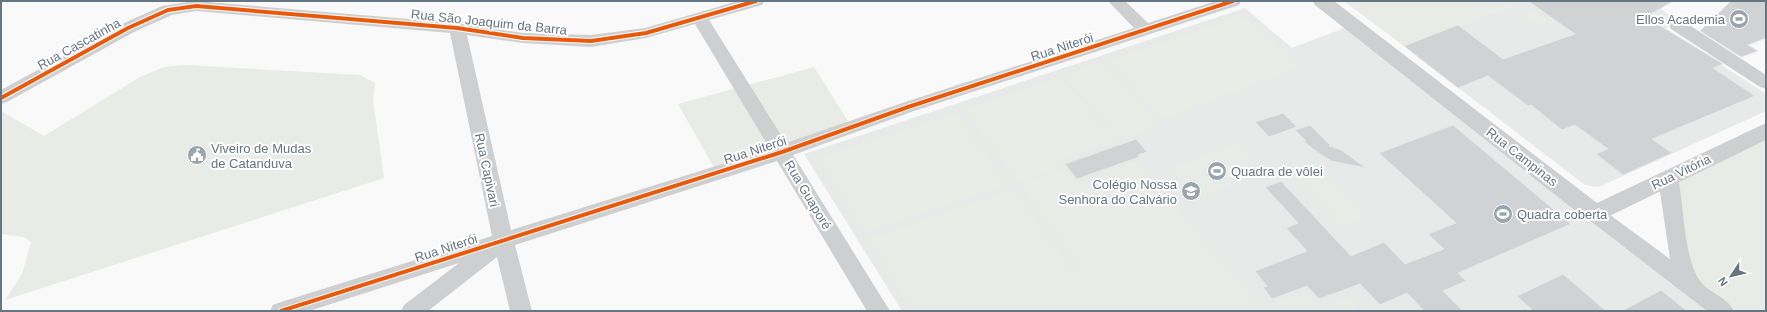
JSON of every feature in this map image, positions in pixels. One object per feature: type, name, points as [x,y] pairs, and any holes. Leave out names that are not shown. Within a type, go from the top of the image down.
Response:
[{"type":"street","name":"Rua São Joaquim da Barra","points":[[168,5],[196,6],[457,28],[523,38],[591,41],[646,33],[756,1]]},
{"type":"street","points":[[1116,1],[1146,30]]},
{"type":"street","name":"Rua Niterói","points":[[281,311],[782,152],[908,107],[1233,1]]},
{"type":"street","name":"Rua Campinas","points":[[1322,1],[1723,311]]},
{"type":"street","name":"Rua Cascatinha","points":[[1,98],[168,5]]},
{"type":"street","name":"Rua Guaporé","points":[[699,18],[879,311]]},
{"type":"street","points":[[1677,25],[1766,83]]},
{"type":"street","name":"Rua Capivari","points":[[457,28],[502,240],[521,311]]},
{"type":"street","name":"Rua Vitória","points":[[1596,214],[1766,131]]},
{"type":"street","points":[[1668,178],[1680,256],[1683,268],[1693,288]]},
{"type":"street","points":[[412,311],[502,240]]},
{"type":"shaded area","points":[[1344,1],[1523,1],[1404,46]]},
{"type":"shaded area","points":[[1523,1],[1623,1],[1766,94],[1766,111],[1601,186],[1597,187],[1585,185],[1404,46]]},
{"type":"shaded area","points":[[1648,1],[1679,21],[1677,25],[1665,28],[1638,11]]},
{"type":"shaded area","name":"Colégio Nossa Senhora do Calvário","points":[[1245,8],[1292,48],[1347,27],[1707,311],[902,311],[804,154]]},
{"type":"shaded area","points":[[1532,10],[1549,22],[1539,26],[1522,14]]},
{"type":"shaded area","points":[[1237,17],[1247,19],[1296,64],[1296,67],[1293,70],[1168,117],[1158,115],[1111,62],[1113,59]]},
{"type":"shaded area","points":[[1101,62],[1160,125],[1119,140],[1064,76]]},
{"type":"shaded area","points":[[185,65],[360,75],[375,83],[373,100],[384,178],[5,300],[22,274],[31,242],[24,237],[1,234],[1,111],[44,136],[140,77],[164,67]]},
{"type":"shaded area","points":[[814,67],[853,129],[717,173],[678,104]]},
{"type":"shaded area","points":[[1060,77],[1116,141],[1060,161],[1064,166],[1019,183],[965,109]]},
{"type":"shaded area","points":[[956,113],[1007,185],[864,232],[818,158]]},
{"type":"shaded area","points":[[1766,140],[1766,311],[1732,311],[1696,283],[1688,267],[1676,181]]},
{"type":"shaded area","name":"Quadra de vôlei","points":[[1237,144],[1264,172],[1196,199],[1169,169]]},
{"type":"shaded area","points":[[1134,161],[1261,308],[1304,291],[1318,308],[1347,297],[1359,311],[913,311],[869,239],[1013,190],[1073,272],[1082,268],[1021,185],[1066,170],[1076,182]]},
{"type":"shaded area","points":[[1316,165],[1367,218],[1343,227],[1293,173]]},
{"type":"building","points":[[1528,1],[1673,1],[1646,17],[1723,64],[1713,68],[1755,96],[1652,139],[1672,153],[1623,175],[1596,154],[1608,149],[1575,125],[1562,130],[1531,105],[1528,106],[1488,76],[1458,88],[1404,46],[1458,25],[1503,59],[1575,34]]},
{"type":"building","name":"Ellos Academia","points":[[1731,1],[1766,1],[1766,38],[1748,45],[1758,51],[1741,57],[1700,31]]},
{"type":"building","points":[[1283,113],[1297,127],[1269,137],[1255,122]]},
{"type":"building","points":[[1310,125],[1331,146],[1329,146],[1341,150],[1366,168],[1331,161],[1316,151],[1303,141],[1306,141],[1295,130]]},
{"type":"building","points":[[1453,125],[1571,224],[1458,273],[1466,281],[1443,291],[1463,311],[1424,311],[1407,293],[1380,305],[1360,284],[1319,299],[1307,286],[1272,299],[1263,287],[1267,286],[1255,271],[1307,251],[1286,228],[1298,223],[1265,187],[1281,181],[1351,256],[1384,242],[1405,264],[1444,249],[1428,234],[1456,223],[1379,153]]},
{"type":"building","points":[[1136,139],[1147,152],[1138,155],[1139,157],[1077,179],[1065,164]]},
{"type":"building","points":[[1563,274],[1606,311],[1533,311],[1517,296]]},
{"type":"building","points":[[1661,290],[1687,311],[1622,311]]},
{"type":"cycle path","points":[[1,98],[128,28],[168,10],[196,6],[457,28],[523,38],[591,41],[646,33],[756,1]]},
{"type":"cycle path","points":[[281,311],[782,152],[908,107],[1233,1]]},
{"type":"place","name":"Ellos Academia","points":[[1739,19]]},
{"type":"place","name":"Viveiro de Mudas de Catanduva","points":[[197,155]]},
{"type":"place","name":"Quadra de vôlei","points":[[1217,171]]},
{"type":"place","name":"Colégio Nossa Senhora do Calvário","points":[[1191,191]]},
{"type":"place","name":"Quadra coberta","points":[[1503,214]]}]
